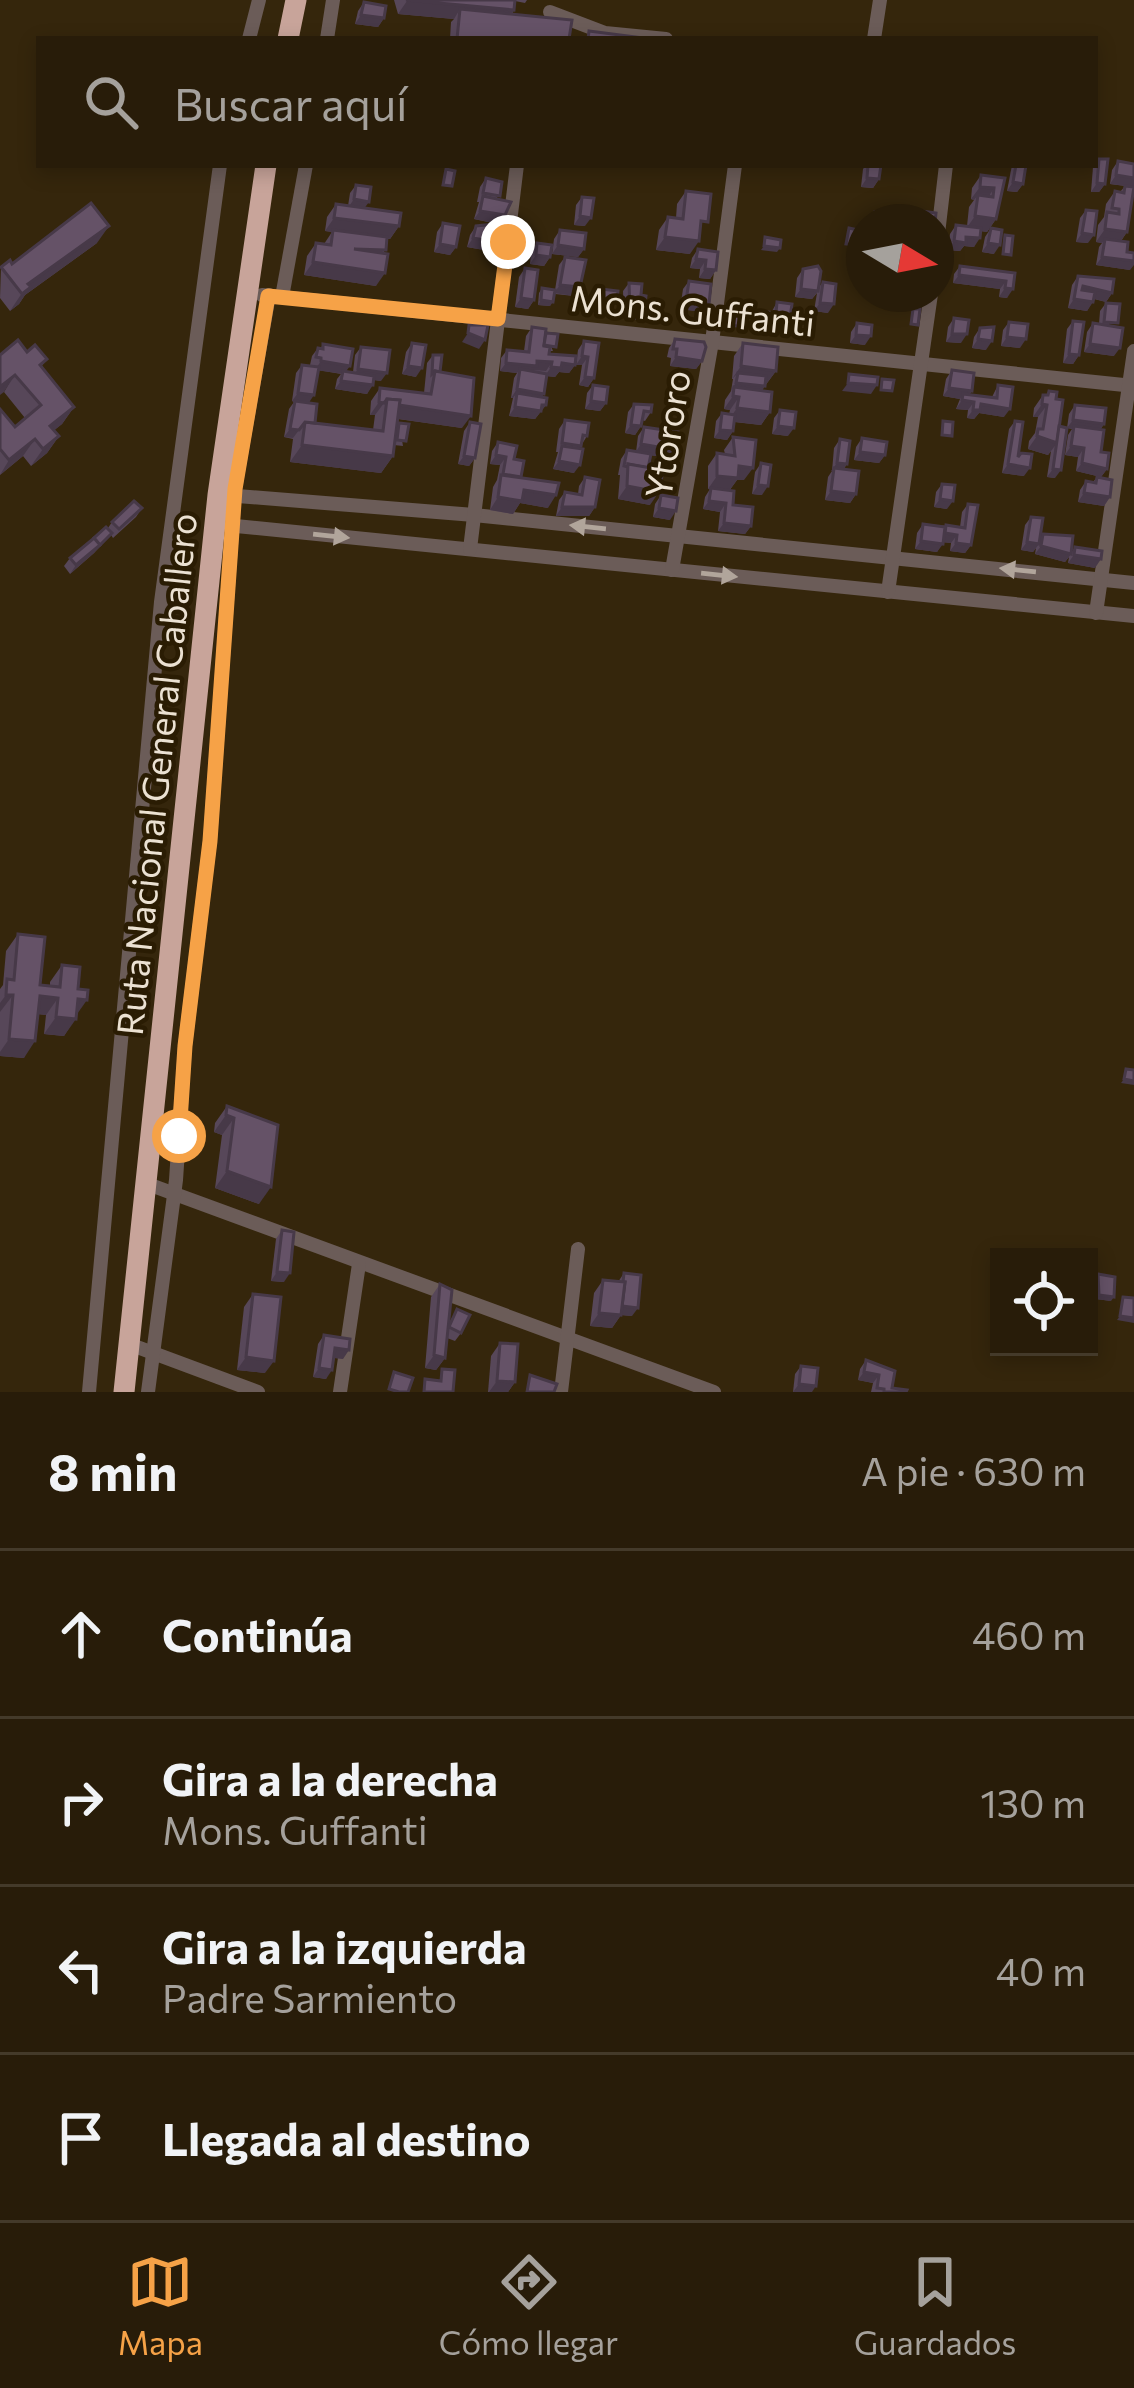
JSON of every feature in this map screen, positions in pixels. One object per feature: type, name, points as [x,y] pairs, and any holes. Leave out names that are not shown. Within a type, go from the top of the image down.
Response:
[{"type":"highway","points":[[289,36],[296,0]]},
{"type":"highway","name":"Ruta Nacional General Caballero","points":[[124,1392],[224,525],[245,292],[266,168]]},
{"type":"street","points":[[251,36],[259,0]]},
{"type":"street","points":[[327,36],[333,0]]},
{"type":"street","points":[[874,36],[880,0]]},
{"type":"street","points":[[550,12],[605,33],[636,36]]},
{"type":"street","points":[[89,1392],[161,602],[220,168]]},
{"type":"street","points":[[305,168],[226,495],[474,515],[1134,583]]},
{"type":"street","points":[[470,549],[517,168]]},
{"type":"street","name":"Ytororo","points":[[672,570],[712,342],[734,168]]},
{"type":"street","points":[[941,204],[946,168]]},
{"type":"street","name":"Mons. Guffanti","points":[[245,292],[1132,386]]},
{"type":"street","points":[[888,592],[929,312]]},
{"type":"street","points":[[1096,613],[1134,351]]},
{"type":"street","points":[[148,1392],[174,1194],[185,1046],[210,841],[224,525],[1134,616]]},
{"type":"street","points":[[145,1183],[714,1392]]},
{"type":"street","points":[[561,1392],[578,1249]]},
{"type":"street","points":[[340,1392],[359,1264]]},
{"type":"street","points":[[129,1344],[258,1392]]},
{"type":"building","points":[[406,0],[515,0],[514,10]]},
{"type":"building","points":[[364,2],[386,6],[384,18],[361,15]]},
{"type":"building","points":[[460,9],[572,20],[569,36],[457,36]]},
{"type":"building","points":[[589,31],[628,36],[588,36]]},
{"type":"building","points":[[1099,159],[1108,159],[1105,184],[1097,183]]},
{"type":"building","points":[[1118,161],[1134,164],[1134,178],[1116,175]]},
{"type":"building","points":[[868,168],[881,168],[879,179],[867,178]]},
{"type":"building","points":[[1015,168],[1026,168],[1023,184],[1013,182]]},
{"type":"building","points":[[446,169],[455,171],[452,186],[443,185]]},
{"type":"building","points":[[981,175],[1005,178],[996,219],[975,216],[978,195],[993,197],[994,188],[980,187]]},
{"type":"building","points":[[486,178],[502,182],[500,196],[483,193]]},
{"type":"building","points":[[356,185],[371,187],[369,202],[354,199]]},
{"type":"building","points":[[1125,186],[1134,187],[1127,232],[1105,229],[1107,212],[1119,214],[1119,209],[1112,208],[1115,191],[1124,193]]},
{"type":"building","points":[[686,191],[711,194],[708,222],[701,221],[699,241],[665,237],[668,217],[683,219]]},
{"type":"building","points":[[483,196],[511,202],[505,215],[480,211]]},
{"type":"building","points":[[582,197],[594,198],[591,218],[580,216]]},
{"type":"building","points":[[91,203],[109,226],[28,284],[31,287],[22,294],[1,267],[10,260],[12,264]]},
{"type":"building","points":[[336,204],[401,213],[399,226],[334,218]]},
{"type":"building","points":[[1086,210],[1097,211],[1094,235],[1082,233]]},
{"type":"building","points":[[443,223],[460,226],[456,247],[440,244]]},
{"type":"building","points":[[505,223],[501,243],[473,238],[476,226]]},
{"type":"building","points":[[956,225],[981,228],[980,238],[954,241]]},
{"type":"building","points":[[991,228],[1002,230],[1000,245],[988,243]]},
{"type":"building","points":[[333,230],[387,237],[386,250],[354,249],[388,254],[385,273],[313,262],[316,243],[331,245]]},
{"type":"building","points":[[560,230],[586,233],[584,249],[558,245]]},
{"type":"building","points":[[1005,235],[1013,236],[1011,255],[1003,254]]},
{"type":"building","points":[[765,237],[781,240],[780,248],[764,246]]},
{"type":"building","points":[[1105,239],[1128,242],[1127,252],[1134,253],[1134,261],[1102,257]]},
{"type":"building","points":[[537,243],[552,245],[550,257],[536,255]]},
{"type":"building","points":[[698,249],[718,252],[716,270],[705,269],[706,260],[696,259]]},
{"type":"building","points":[[565,257],[586,260],[580,287],[560,285]]},
{"type":"building","points":[[818,266],[818,291],[801,289],[803,269]]},
{"type":"building","points":[[960,266],[1015,273],[1013,289],[1005,288],[1006,281],[959,275]]},
{"type":"building","points":[[525,268],[538,270],[534,300],[521,298]]},
{"type":"building","points":[[1078,276],[1114,279],[1112,293],[1083,286],[1082,290],[1095,292],[1093,302],[1074,299]]},
{"type":"building","points":[[689,281],[711,284],[709,304],[686,301]]},
{"type":"building","points":[[823,282],[836,284],[834,304],[820,303]]},
{"type":"building","points":[[629,283],[642,284],[644,311],[630,309]]},
{"type":"building","points":[[542,288],[555,290],[553,302],[541,300]]},
{"type":"building","points":[[601,289],[618,291],[617,300],[600,298]]},
{"type":"building","points":[[777,302],[792,304],[789,324],[766,321],[767,312],[776,313]]},
{"type":"building","points":[[1106,303],[1120,304],[1118,323],[1104,322]]},
{"type":"building","points":[[735,312],[745,313],[743,327],[731,325]]},
{"type":"building","points":[[954,318],[969,320],[967,334],[952,334]]},
{"type":"building","points":[[1073,321],[1084,322],[1079,355],[1069,354]]},
{"type":"building","points":[[1009,322],[1028,324],[1026,339],[1007,337]]},
{"type":"building","points":[[857,323],[872,325],[871,336],[856,335]]},
{"type":"building","points":[[1093,323],[1123,328],[1120,348],[1090,344]]},
{"type":"building","points":[[469,325],[488,325],[485,340],[468,333]]},
{"type":"building","points":[[532,327],[546,329],[544,346],[550,347],[549,354],[576,356],[575,365],[506,363],[507,350],[529,352]]},
{"type":"building","points":[[994,327],[992,341],[978,339],[980,328]]},
{"type":"building","points":[[546,333],[558,334],[556,347],[544,345]]},
{"type":"building","points":[[675,339],[704,342],[702,361],[676,357]]},
{"type":"building","points":[[18,340],[27,352],[35,345],[47,359],[40,365],[74,407],[50,426],[59,436],[43,449],[35,439],[9,460],[0,449],[0,409],[15,427],[41,405],[15,375],[0,387],[0,355]]},
{"type":"building","points":[[584,341],[599,343],[594,378],[585,377]]},
{"type":"building","points":[[412,343],[426,345],[422,368],[408,366]]},
{"type":"building","points":[[743,343],[778,347],[776,371],[741,366]]},
{"type":"building","points":[[323,344],[353,349],[350,366],[316,357]]},
{"type":"building","points":[[361,347],[390,350],[387,373],[358,369]]},
{"type":"building","points":[[433,355],[442,355],[440,372],[432,374]]},
{"type":"building","points":[[302,365],[319,367],[314,395],[298,393]]},
{"type":"building","points":[[520,369],[547,374],[544,394],[517,389]]},
{"type":"building","points":[[952,370],[974,373],[972,391],[949,388]]},
{"type":"building","points":[[343,371],[374,376],[373,385],[341,381]]},
{"type":"building","points":[[435,371],[474,378],[471,416],[399,405],[400,400],[379,402],[380,388],[431,394]]},
{"type":"building","points":[[738,373],[766,376],[765,386],[736,383]]},
{"type":"building","points":[[849,374],[878,377],[877,385],[848,383]]},
{"type":"building","points":[[882,379],[894,380],[892,391],[881,390]]},
{"type":"building","points":[[593,385],[608,387],[606,403],[591,401]]},
{"type":"building","points":[[998,385],[1013,387],[1010,409],[981,404],[980,410],[973,410],[974,402],[962,400],[963,394],[997,398]]},
{"type":"building","points":[[734,387],[772,392],[770,412],[737,408]]},
{"type":"building","points":[[1049,391],[1063,400],[1057,443],[1037,436],[1047,405],[1042,404],[1043,395]]},
{"type":"building","points":[[517,393],[547,398],[546,405],[541,411],[515,407]]},
{"type":"building","points":[[387,399],[400,400],[393,456],[302,445],[305,422],[383,431]]},
{"type":"building","points":[[295,401],[317,404],[315,423],[290,429]]},
{"type":"building","points":[[634,404],[652,405],[651,412],[644,411],[641,426],[631,425]]},
{"type":"building","points":[[1075,405],[1106,408],[1104,424],[1073,420]]},
{"type":"building","points":[[780,410],[796,412],[794,428],[778,426]]},
{"type":"building","points":[[722,413],[735,415],[733,431],[720,430]]},
{"type":"building","points":[[565,420],[589,423],[581,446],[562,443]]},
{"type":"building","points":[[943,421],[953,422],[952,436],[942,435]]},
{"type":"building","points":[[1015,421],[1023,422],[1018,457],[1032,454],[1030,468],[1008,464]]},
{"type":"building","points":[[470,422],[481,424],[475,458],[464,456]]},
{"type":"building","points":[[399,423],[409,424],[406,441],[397,440]]},
{"type":"building","points":[[1059,426],[1067,428],[1061,470],[1053,469]]},
{"type":"building","points":[[1074,426],[1104,430],[1101,452],[1109,453],[1107,469],[1082,463],[1084,448],[1071,446]]},
{"type":"building","points":[[644,427],[678,432],[675,450],[641,444]]},
{"type":"building","points":[[733,437],[756,440],[753,468],[739,466],[738,478],[717,476],[717,453],[735,456]]},
{"type":"building","points":[[862,438],[887,442],[885,455],[860,452]]},
{"type":"building","points":[[840,439],[850,441],[847,464],[837,463]]},
{"type":"building","points":[[498,442],[517,446],[514,459],[524,461],[521,477],[503,474],[506,457],[496,455]]},
{"type":"building","points":[[562,446],[583,449],[580,465],[559,461]]},
{"type":"building","points":[[627,450],[651,454],[648,468],[624,466]]},
{"type":"building","points":[[761,463],[771,465],[768,486],[758,485]]},
{"type":"building","points":[[628,464],[663,470],[659,492],[627,486]]},
{"type":"building","points":[[834,468],[859,471],[856,494],[831,491]]},
{"type":"building","points":[[501,475],[559,483],[556,495],[524,490],[522,501],[498,497]]},
{"type":"building","points":[[585,477],[600,480],[595,507],[562,507],[565,492],[582,495]]},
{"type":"building","points":[[1097,477],[1112,480],[1110,497],[1084,493],[1086,481],[1096,483]]},
{"type":"building","points":[[942,484],[955,485],[953,501],[940,499]]},
{"type":"building","points":[[711,488],[734,491],[733,505],[753,507],[751,526],[724,523],[726,503],[709,501]]},
{"type":"building","points":[[661,495],[678,498],[676,511],[659,508]]},
{"type":"building","points":[[134,501],[142,508],[119,529],[112,522]]},
{"type":"building","points":[[968,504],[978,505],[971,545],[956,543],[957,535],[945,533],[946,525],[965,528]]},
{"type":"building","points":[[1031,517],[1043,518],[1039,544],[1027,542]]},
{"type":"building","points":[[923,524],[945,527],[943,544],[921,541]]},
{"type":"building","points":[[106,527],[112,533],[100,545],[94,538]]},
{"type":"building","points":[[1043,534],[1073,536],[1071,554],[1041,546]]},
{"type":"building","points":[[94,538],[100,545],[76,565],[70,558]]},
{"type":"building","points":[[1075,547],[1102,551],[1101,559],[1074,555]]},
{"type":"building","points":[[18,934],[45,937],[40,985],[60,987],[62,965],[80,967],[78,989],[88,990],[87,1000],[78,999],[76,1019],[56,1017],[58,998],[40,996],[35,1041],[9,1039],[13,995],[6,995],[7,979],[14,980]]},
{"type":"building","points":[[1126,1069],[1134,1070],[1134,1081],[1124,1079]]},
{"type":"building","points":[[227,1106],[278,1125],[271,1187],[227,1171],[234,1118],[226,1115]]},
{"type":"building","points":[[282,1230],[294,1232],[290,1273],[277,1272]]},
{"type":"building","points":[[624,1273],[641,1275],[638,1308],[622,1306]]},
{"type":"building","points":[[1098,1274],[1115,1277],[1114,1297],[1099,1295]]},
{"type":"building","points":[[603,1280],[625,1282],[621,1315],[599,1313]]},
{"type":"building","points":[[440,1284],[452,1290],[445,1358],[434,1355]]},
{"type":"building","points":[[253,1294],[281,1297],[274,1361],[246,1357]]},
{"type":"building","points":[[1123,1297],[1134,1298],[1134,1318],[1120,1316]]},
{"type":"building","points":[[457,1309],[470,1315],[461,1333],[449,1327]]},
{"type":"building","points":[[324,1335],[350,1339],[349,1350],[335,1348],[332,1370],[319,1368]]},
{"type":"building","points":[[500,1343],[518,1344],[515,1382],[497,1381]]},
{"type":"building","points":[[866,1360],[895,1371],[892,1388],[906,1392],[877,1388],[879,1375],[864,1372]]},
{"type":"building","points":[[801,1366],[818,1368],[816,1386],[799,1384]]},
{"type":"building","points":[[442,1369],[455,1370],[453,1392],[424,1392],[425,1379],[441,1381]]},
{"type":"building","points":[[394,1372],[413,1378],[408,1392],[389,1389]]},
{"type":"building","points":[[530,1375],[557,1384],[554,1392],[527,1392]]},
{"type":"route","points":[[179,1136],[210,841],[235,489],[268,296],[498,319],[508,242]]}]
